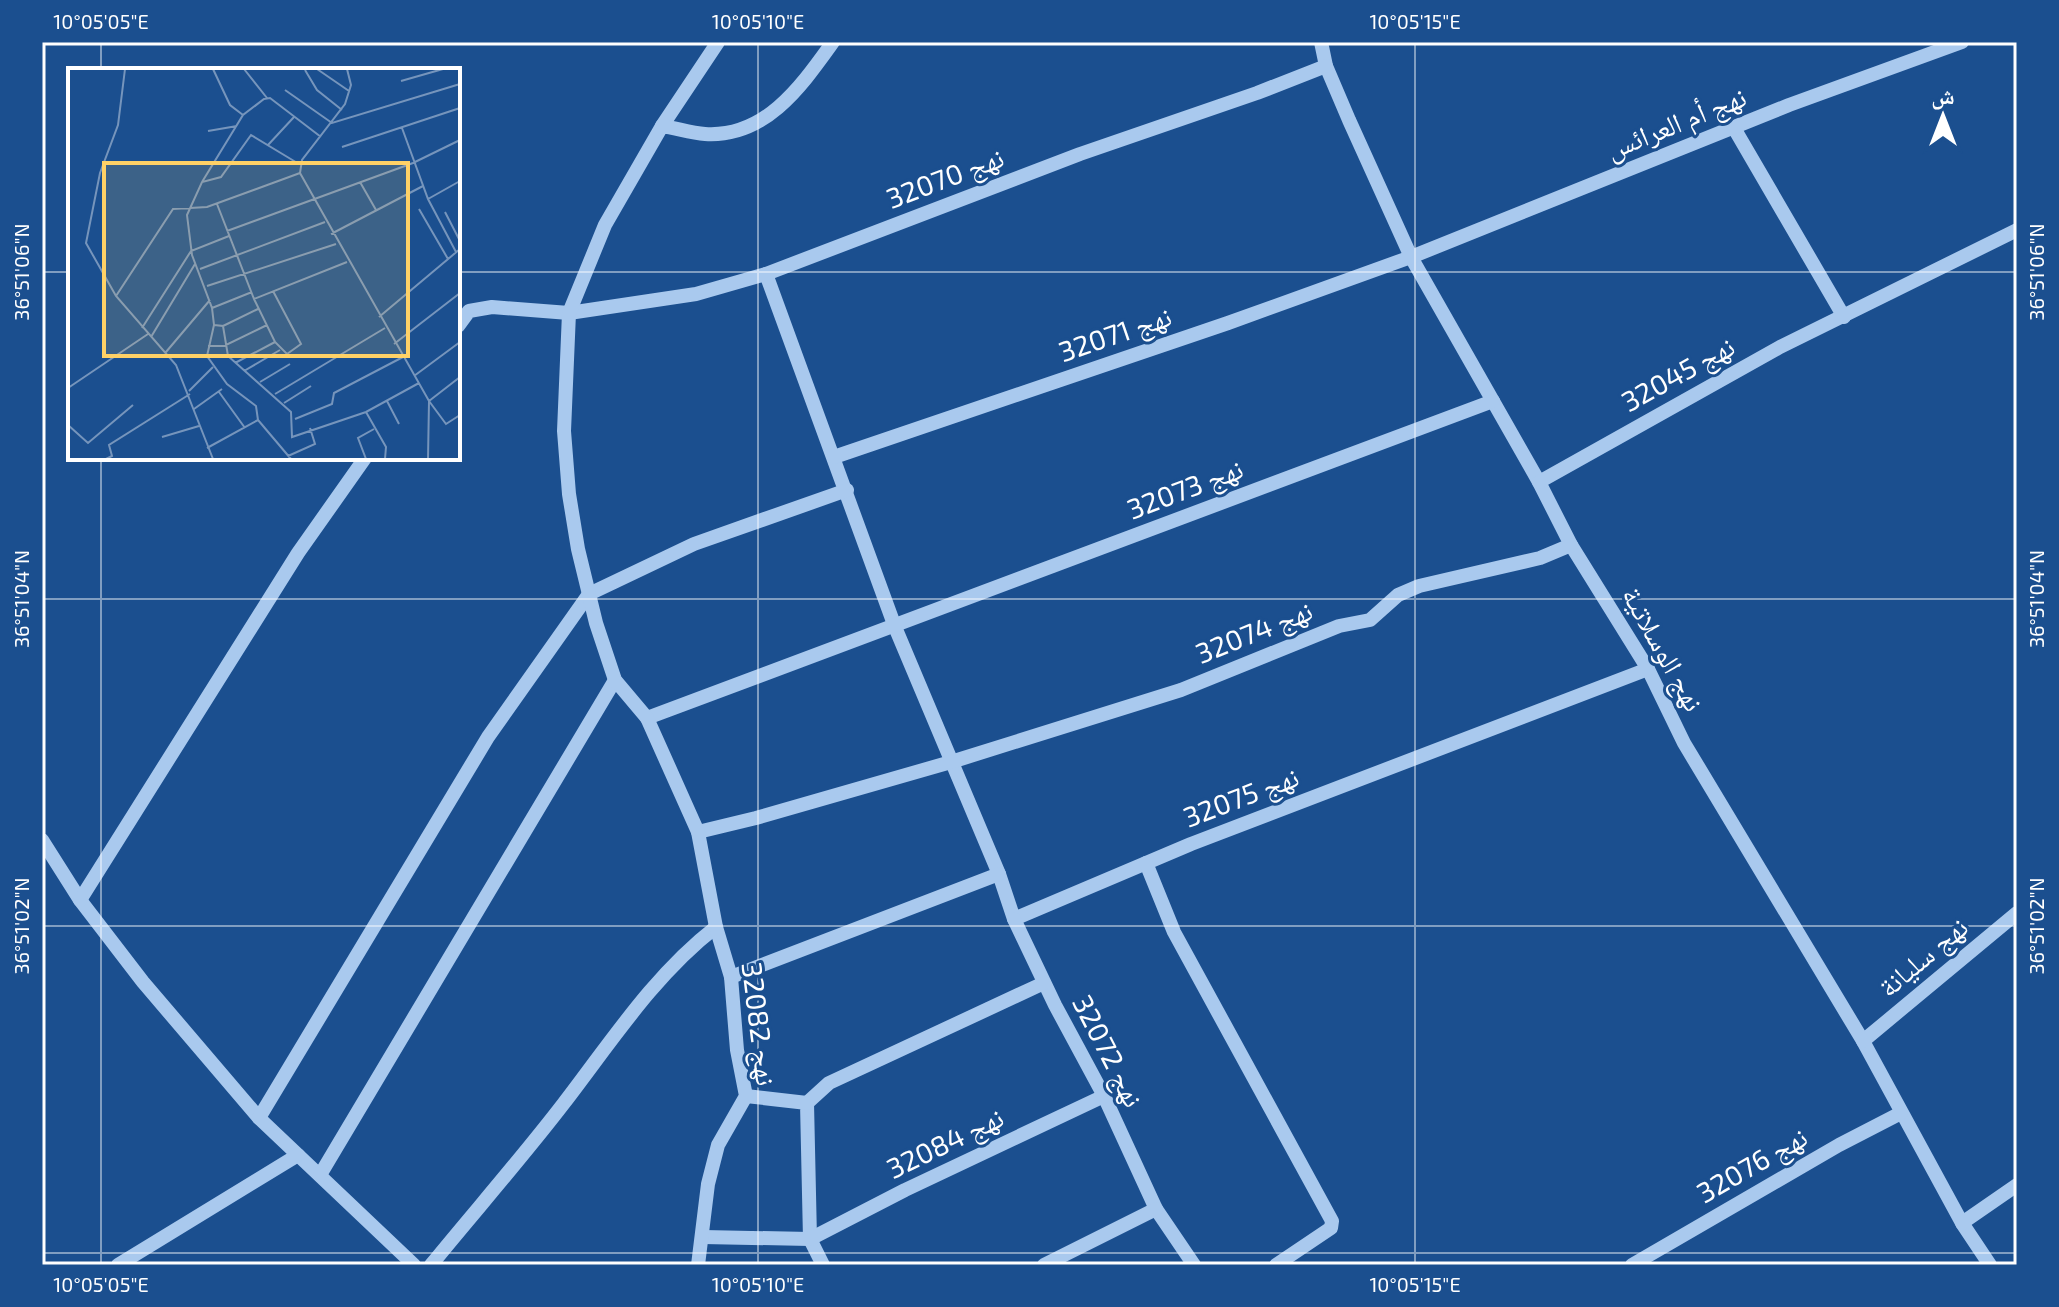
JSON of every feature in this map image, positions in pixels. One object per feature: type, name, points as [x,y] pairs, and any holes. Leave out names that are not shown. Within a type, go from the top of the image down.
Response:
[{"type":"street","points":[[320,1175],[615,680],[596,623],[578,549],[569,494],[564,431],[569,313],[605,225],[662,126],[718,42]]},
{"type":"street","points":[[662,126],[708,134],[736,130],[762,120],[794,94],[833,42]]},
{"type":"street","name":"نهج الوسلاتية","points":[[1321,42],[1326,66],[1411,257],[1539,482],[1571,545],[1648,669],[1684,743],[1863,1041],[1962,1223],[1990,1265]]},
{"type":"street","name":"نهج أم العرائس","points":[[1411,257],[1789,105],[1962,42]]},
{"type":"street","name":"نهج 32070","points":[[460,323],[469,311],[492,307],[569,313],[696,294],[766,274],[1080,154],[1326,66]]},
{"type":"street","points":[[1734,128],[1844,317]]},
{"type":"street","name":"نهج 32045","points":[[1539,482],[1780,347],[2017,230]]},
{"type":"street","name":"نهج 32071","points":[[834,457],[1228,323],[1411,257]]},
{"type":"street","points":[[766,274],[895,627],[999,874],[1014,919]]},
{"type":"street","name":"نهج 32073","points":[[647,718],[1493,401]]},
{"type":"street","points":[[80,900],[298,553],[364,460]]},
{"type":"street","points":[[259,1118],[488,737],[589,594],[694,544],[847,490]]},
{"type":"street","name":"نهج 32074","points":[[698,832],[951,762],[1181,690],[1339,626],[1370,620],[1398,595],[1419,586],[1540,558],[1571,545]]},
{"type":"street","name":"نهج 32075","points":[[1014,919],[1146,863],[1648,669]]},
{"type":"street","name":"نهج 32082","points":[[615,680],[647,718],[698,832],[716,927],[731,977],[737,1050],[746,1096],[718,1145],[708,1184],[698,1265]]},
{"type":"street","points":[[42,840],[80,900],[143,982],[259,1118],[414,1265]]},
{"type":"street","points":[[1146,863],[1174,932],[1332,1221],[1331,1228],[1276,1265]]},
{"type":"street","points":[[731,977],[999,874]]},
{"type":"street","name":"نهج سليانة","points":[[1863,1041],[2017,913]]},
{"type":"street","name":"نهج 32072","points":[[1014,919],[1104,1096],[1156,1209],[1192,1264]]},
{"type":"street","points":[[431,1265],[546,1126],[661,977],[693,944],[716,927]]},
{"type":"street","points":[[746,1096],[807,1103],[829,1083],[1044,983]]},
{"type":"street","name":"نهج 32084","points":[[810,1239],[905,1190],[1104,1096]]},
{"type":"street","points":[[807,1103],[810,1239],[823,1265]]},
{"type":"street","name":"نهج 32076","points":[[1632,1265],[1839,1145],[1901,1113]]},
{"type":"street","points":[[118,1265],[298,1155]]},
{"type":"street","points":[[1962,1223],[2017,1185]]},
{"type":"street","points":[[1044,1265],[1156,1209]]},
{"type":"street","points":[[703,1237],[810,1239]]}]
